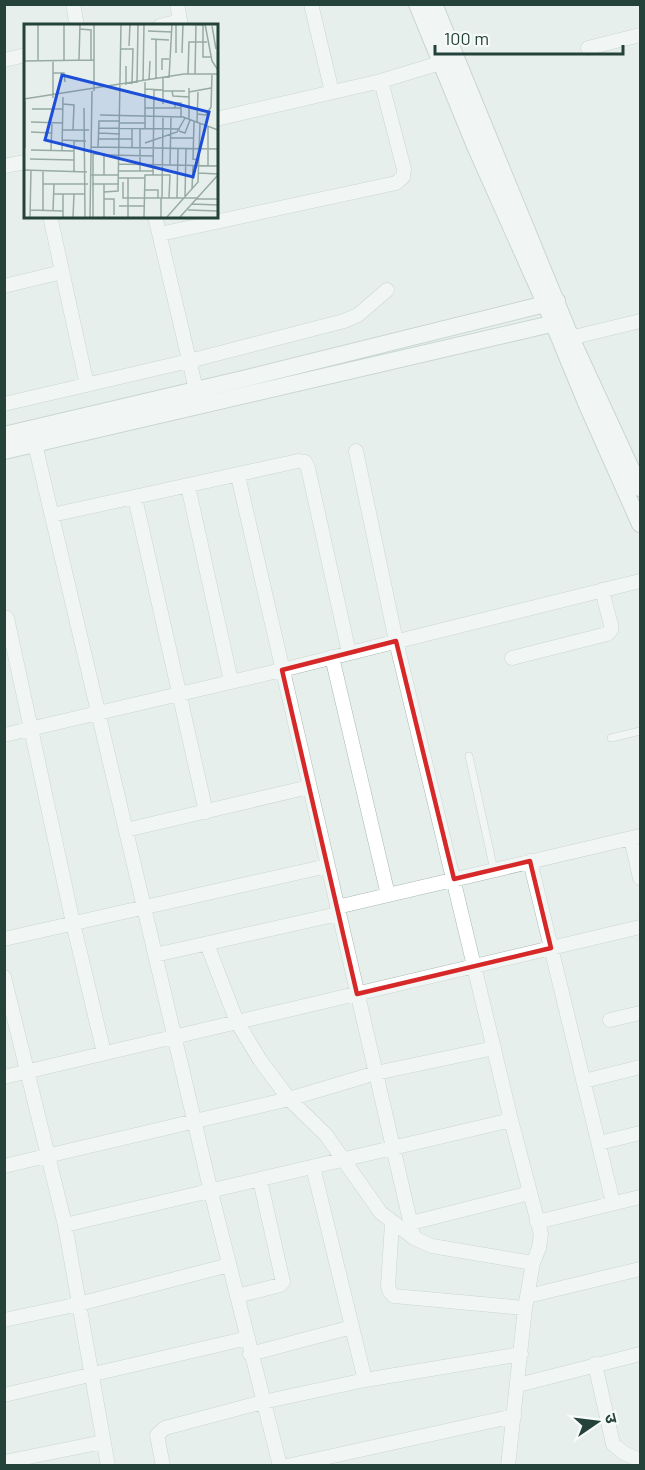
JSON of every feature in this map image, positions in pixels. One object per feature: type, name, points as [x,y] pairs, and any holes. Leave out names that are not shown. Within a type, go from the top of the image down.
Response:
[{"type":"street","points":[[73,4],[77,24]]},
{"type":"street","points":[[177,4],[181,23]]},
{"type":"street","points":[[311,4],[332,92]]},
{"type":"street","points":[[417,4],[440,63],[551,302]]},
{"type":"street","points":[[434,4],[558,322],[640,488]]},
{"type":"street","points":[[588,48],[640,35]]},
{"type":"street","points":[[4,60],[24,55]]},
{"type":"street","points":[[218,119],[381,81],[440,63]]},
{"type":"street","points":[[160,234],[396,183],[403,177],[404,169],[381,81]]},
{"type":"street","points":[[4,166],[24,162]]},
{"type":"street","points":[[50,218],[87,385]]},
{"type":"street","points":[[156,218],[198,398]]},
{"type":"street","points":[[4,286],[62,272]]},
{"type":"street","points":[[4,404],[189,362],[344,321],[358,315],[387,290]]},
{"type":"street","points":[[4,451],[551,302]]},
{"type":"street","points":[[566,339],[640,321]]},
{"type":"street","points":[[4,435],[198,398],[558,322]]},
{"type":"street","points":[[566,339],[587,405],[640,524]]},
{"type":"street","points":[[35,444],[211,1192],[280,1466]]},
{"type":"street","points":[[356,451],[396,642],[511,1120],[541,1234],[533,1263],[527,1302],[508,1466]]},
{"type":"street","points":[[52,515],[298,461],[304,462],[308,468],[348,653]]},
{"type":"street","points":[[238,476],[414,1238]]},
{"type":"street","points":[[188,486],[231,681]]},
{"type":"street","points":[[135,498],[206,812]]},
{"type":"street","points":[[4,735],[282,670],[640,581]]},
{"type":"street","points":[[512,658],[607,634],[611,630],[611,625],[602,590]]},
{"type":"street","points":[[7,618],[73,923],[104,1053]]},
{"type":"street","points":[[332,657],[388,895]]},
{"type":"street","points":[[126,830],[309,787]]},
{"type":"street","points":[[155,955],[338,911],[388,895],[636,837],[640,878]]},
{"type":"street","points":[[530,861],[613,1203]]},
{"type":"street","points":[[4,939],[327,866]]},
{"type":"street","points":[[4,1077],[640,927]]},
{"type":"street","points":[[207,944],[237,1022],[260,1060],[289,1098],[326,1135],[381,1213],[414,1238],[432,1246],[533,1263]]},
{"type":"street","points":[[4,977],[65,1225],[108,1466]]},
{"type":"street","points":[[610,1020],[640,1013]]},
{"type":"street","points":[[4,1166],[289,1098],[375,1073],[494,1048]]},
{"type":"street","points":[[584,1081],[640,1067]]},
{"type":"street","points":[[65,1225],[511,1120]]},
{"type":"street","points":[[599,1143],[640,1133]]},
{"type":"street","points":[[313,1167],[365,1380]]},
{"type":"street","points":[[237,1296],[280,1285],[283,1282],[260,1180]]},
{"type":"street","points":[[411,1223],[530,1193]]},
{"type":"street","points":[[537,1222],[640,1197]]},
{"type":"street","points":[[392,1222],[388,1286],[394,1296],[527,1302],[640,1269]]},
{"type":"street","points":[[4,1320],[79,1304],[229,1265]]},
{"type":"street","points":[[250,1354],[352,1327]]},
{"type":"street","points":[[4,1395],[248,1338]]},
{"type":"street","points":[[163,1466],[157,1442],[157,1435],[160,1431],[264,1402],[365,1380],[521,1354]]},
{"type":"street","points":[[518,1385],[640,1354]]},
{"type":"street","points":[[595,1364],[613,1444],[624,1453],[640,1460]]},
{"type":"street","points":[[287,1466],[514,1416]]},
{"type":"street","points":[[4,1462],[102,1442]]},
{"type":"lane","points":[[611,738],[640,731]]},
{"type":"lane","points":[[469,756],[494,870]]},
{"type":"highlighted area","points":[[396,641],[454,879],[530,861],[551,948],[357,994],[282,670]]}]
